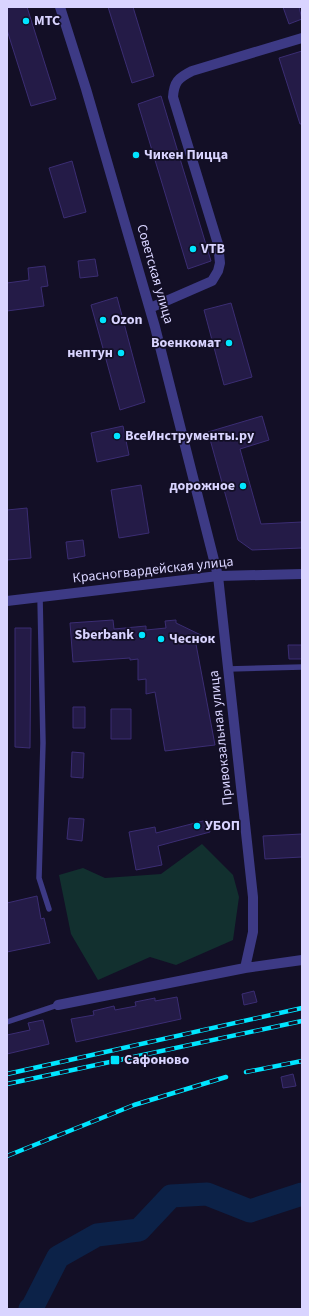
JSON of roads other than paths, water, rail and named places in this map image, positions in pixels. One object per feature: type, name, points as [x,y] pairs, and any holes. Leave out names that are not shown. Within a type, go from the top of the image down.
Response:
[{"type":"street","name":"Советская улица","points":[[60,7],[86,88],[150,308],[218,576]]},
{"type":"street","points":[[150,308],[212,281],[218,271],[220,263],[218,244],[173,97],[174,85],[182,76],[192,71],[302,38]]},
{"type":"street","name":"Красногвардейская улица","points":[[7,601],[218,576],[302,574]]},
{"type":"street","name":"Привокзальная улица","points":[[218,576],[252,897],[253,932],[245,968]]},
{"type":"street","points":[[58,1005],[245,968],[302,960]]},
{"type":"lane","points":[[40,597],[43,743],[39,878],[50,909]]},
{"type":"lane","points":[[228,668],[302,667]]},
{"type":"lane","points":[[7,1022],[58,1005]]},
{"type":"waterway","points":[[30,1309],[32,1308],[58,1257],[97,1235],[139,1230],[171,1196],[207,1194],[250,1211],[302,1194]]},
{"type":"railway","points":[[7,1074],[302,1008]]},
{"type":"railway","points":[[7,1084],[302,1021]]},
{"type":"railway","points":[[246,1072],[302,1061]]},
{"type":"railway","points":[[7,1156],[134,1105],[226,1077]]},
{"type":"place","name":"МТС","points":[[26,21]]},
{"type":"place","name":"Чикен Пицца","points":[[136,155]]},
{"type":"place","name":"VTB","points":[[193,249]]},
{"type":"place","name":"Ozon","points":[[103,320]]},
{"type":"place","name":"Военкомат","points":[[229,343]]},
{"type":"place","name":"нептун","points":[[121,353]]},
{"type":"place","name":"ВсеИнструменты.ру","points":[[117,436]]},
{"type":"place","name":"дорожное","points":[[243,486]]},
{"type":"place","name":"Sberbank","points":[[142,635]]},
{"type":"place","name":"Чеснок","points":[[161,639]]},
{"type":"place","name":"УБОП","points":[[197,826]]},
{"type":"place","name":"Сафоново","points":[[115,1060]]}]
